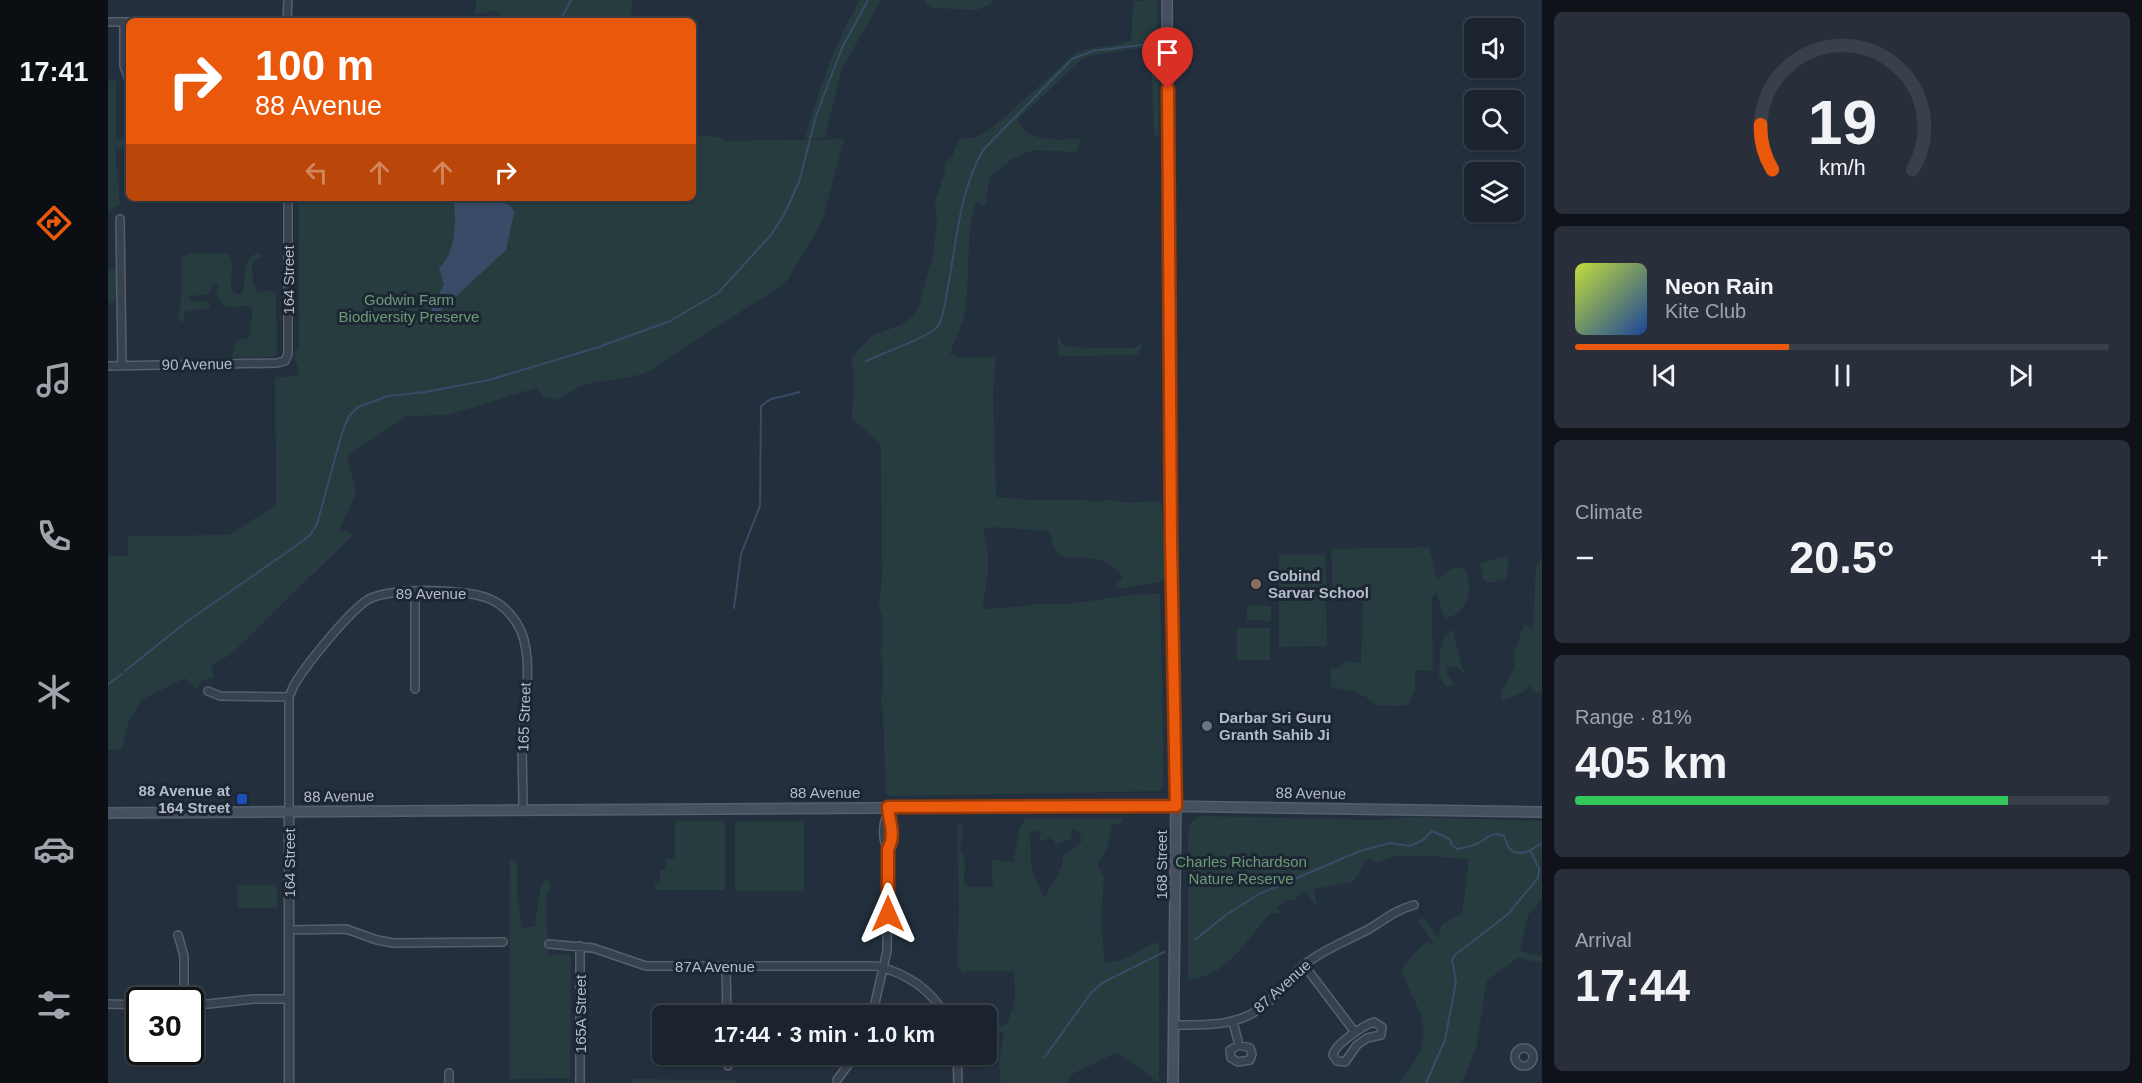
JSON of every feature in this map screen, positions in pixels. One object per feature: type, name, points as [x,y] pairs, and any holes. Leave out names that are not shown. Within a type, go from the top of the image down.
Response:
[{"type":"main road","name":"168 Street","points":[[1167,0],[1171,529],[1176,806],[1173,1083]]},
{"type":"main road","name":"88 Avenue","points":[[108,813],[523,809],[890,813],[1176,806],[1542,812]]},
{"type":"street","points":[[287,18],[288,0]]},
{"type":"street","points":[[108,22],[126,22]]},
{"type":"street","points":[[126,37],[124,66],[126,71]]},
{"type":"street","name":"164 Street","points":[[285,361],[288,354],[288,201]]},
{"type":"street","points":[[120,219],[122,366]]},
{"type":"street","name":"90 Avenue","points":[[108,366],[285,361]]},
{"type":"street","name":"89 Avenue","points":[[367,600],[389,592],[460,592],[480,595],[496,601],[519,627]]},
{"type":"street","points":[[415,592],[415,689]]},
{"type":"street","name":"164 Street","points":[[288,1083],[289,697],[299,676],[355,609],[367,600]]},
{"type":"street","name":"165 Street","points":[[519,627],[526,653],[526,712],[522,738],[523,809]]},
{"type":"street","points":[[208,691],[220,696],[289,697]]},
{"type":"street","points":[[875,1005],[884,968],[888,933],[888,849],[892,843],[890,813]]},
{"type":"street","name":"87 Avenue","points":[[1174,1025],[1212,1025],[1233,1022],[1261,1008],[1304,965],[1331,946],[1414,905]]},
{"type":"street","points":[[289,930],[346,928],[377,940],[393,943],[503,942]]},
{"type":"street","points":[[178,935],[184,956],[184,987]]},
{"type":"street","name":"87A Avenue","points":[[549,944],[602,950],[646,966],[861,965],[884,968],[919,984],[939,1005]]},
{"type":"street","name":"165A Street","points":[[580,946],[580,1083]]},
{"type":"street","points":[[1304,965],[1354,1031]]},
{"type":"street","points":[[726,966],[727,1005]]},
{"type":"street","points":[[204,1004],[253,999],[289,999]]},
{"type":"street","points":[[108,1004],[126,1005]]},
{"type":"street","points":[[1233,1022],[1239,1045]]},
{"type":"street","points":[[1374,1022],[1380,1024],[1382,1029],[1379,1036],[1367,1038],[1354,1047],[1346,1061],[1338,1062],[1334,1057],[1334,1050],[1351,1037],[1354,1031],[1374,1022]]},
{"type":"street","points":[[837,1080],[848,1065]]},
{"type":"street","points":[[957,1065],[958,1083]]},
{"type":"street","points":[[449,1073],[450,1083]]},
{"type":"green space","points":[[476,0],[633,0],[630,18],[503,18],[497,11],[475,15]]},
{"type":"green space","points":[[860,0],[881,0],[842,69],[825,138],[805,138],[835,50]]},
{"type":"green space","points":[[924,0],[993,0],[993,3],[976,10],[933,8]]},
{"type":"green space","points":[[1157,0],[1159,138],[1155,135],[1154,130],[1151,54],[1148,49],[1140,48],[1088,56],[1017,120],[1026,132],[1038,137],[1081,139],[1076,152],[1033,150],[1012,159],[989,178],[986,205],[977,201],[971,221],[965,310],[950,354],[961,358],[996,357],[993,392],[996,497],[1029,500],[1092,502],[1110,500],[1130,503],[1154,501],[1162,503],[1165,579],[1115,589],[1117,582],[1122,580],[1122,576],[1114,567],[1099,560],[1060,555],[1055,551],[1048,531],[990,527],[983,530],[988,551],[988,573],[983,605],[984,609],[1160,594],[1163,786],[1160,791],[890,796],[886,793],[881,701],[883,665],[880,652],[883,643],[882,616],[879,605],[882,578],[881,447],[880,443],[852,419],[854,373],[851,358],[873,335],[901,325],[914,315],[919,305],[933,255],[937,223],[935,202],[945,172],[945,163],[953,155],[957,143],[962,138],[975,138],[991,129],[1076,53],[1089,48],[1118,45],[1131,40],[1133,1]]},
{"type":"green space","points":[[108,81],[116,81],[116,139],[126,140],[126,149],[115,147],[120,205],[108,213]]},
{"type":"green space","name":"Godwin Farm Biodiversity Preserve","points":[[696,137],[714,137],[725,141],[844,139],[822,222],[788,279],[781,286],[653,369],[634,376],[582,386],[558,400],[544,397],[536,388],[448,415],[407,416],[347,456],[356,493],[339,530],[354,534],[230,655],[211,665],[214,679],[203,681],[197,689],[185,678],[141,700],[129,721],[122,749],[108,750],[108,556],[128,556],[128,536],[229,535],[276,505],[275,377],[299,376],[295,351],[299,350],[299,201],[696,201]]},
{"type":"green space","points":[[193,253],[229,254],[232,265],[231,289],[236,294],[242,294],[247,262],[255,254],[261,254],[262,257],[256,259],[252,264],[253,283],[258,292],[271,291],[276,295],[276,356],[232,357],[236,341],[249,338],[253,310],[248,305],[233,308],[222,305],[216,292],[218,285],[216,283],[211,287],[209,294],[189,298],[191,302],[207,301],[210,303],[209,308],[184,312],[184,322],[178,318],[182,291],[181,260],[183,256]]},
{"type":"green space","points":[[113,269],[117,279],[115,301],[111,304],[108,300],[108,270]]},
{"type":"green space","points":[[1057,329],[1061,342],[1066,347],[1134,348],[1143,343],[1138,355],[1059,356]]},
{"type":"green space","points":[[1429,547],[1437,579],[1451,569],[1464,567],[1469,582],[1469,591],[1464,606],[1453,616],[1445,618],[1436,593],[1432,599],[1433,671],[1415,670],[1415,690],[1409,704],[1400,706],[1376,705],[1355,692],[1331,687],[1331,668],[1338,669],[1347,659],[1349,662],[1361,663],[1363,601],[1333,600],[1331,549]]},
{"type":"green space","points":[[1279,555],[1325,555],[1327,646],[1279,647]]},
{"type":"green space","points":[[1507,556],[1509,562],[1506,579],[1490,583],[1483,580],[1480,563]]},
{"type":"green space","points":[[1542,559],[1542,693],[1532,692],[1530,685],[1522,693],[1502,701],[1502,691],[1514,668],[1515,650],[1524,625],[1533,631],[1536,566]]},
{"type":"green space","points":[[1247,605],[1271,606],[1271,621],[1247,620]]},
{"type":"green space","points":[[1237,628],[1270,628],[1270,660],[1237,660]]},
{"type":"green space","points":[[1454,629],[1455,641],[1465,675],[1457,667],[1447,667],[1447,674],[1454,685],[1447,687],[1439,677],[1440,651],[1444,637]]},
{"type":"green space","name":"Charles Richardson Nature Reserve","points":[[1199,816],[1379,820],[1409,817],[1542,821],[1542,900],[1528,915],[1520,951],[1542,956],[1542,963],[1518,958],[1487,980],[1476,1048],[1462,1083],[1399,1083],[1409,1071],[1421,1049],[1424,1033],[1419,1010],[1406,983],[1402,968],[1421,946],[1429,942],[1432,947],[1434,944],[1418,920],[1424,918],[1438,937],[1442,924],[1462,914],[1469,859],[1396,856],[1378,863],[1371,859],[1365,860],[1358,876],[1350,883],[1314,889],[1317,904],[1305,891],[1295,900],[1289,901],[1288,899],[1276,908],[1283,911],[1277,914],[1272,912],[1228,962],[1205,976],[1190,980],[1188,979],[1188,842],[1189,825]]},
{"type":"green space","points":[[1120,818],[1123,820],[1122,823],[1112,825],[1107,848],[1098,865],[1104,878],[1101,921],[1105,963],[1122,960],[1159,943],[1159,1083],[1117,1052],[1072,1074],[1067,1083],[1001,1083],[999,1061],[1004,1032],[997,1034],[997,1027],[1007,1024],[1012,1009],[1015,998],[1013,971],[967,971],[964,973],[957,965],[959,908],[957,826],[961,822],[963,834],[960,850],[965,860],[964,882],[969,887],[993,887],[991,860],[1013,862],[1020,827],[1025,819]],"holes":[[[1074,829],[1079,833],[1082,841],[1074,849],[1063,854],[1062,866],[1054,884],[1050,886],[1047,895],[1043,896],[1031,866],[1030,832],[1039,831],[1041,841],[1049,838],[1055,841],[1055,845],[1071,839],[1070,831]]]},
{"type":"green space","points":[[675,821],[725,821],[725,890],[655,890],[655,884],[660,884],[660,870],[666,870],[666,859],[675,859]]},
{"type":"green space","points":[[804,821],[804,891],[735,891],[735,822]]},
{"type":"green space","points":[[510,859],[517,864],[517,894],[522,927],[535,926],[540,889],[546,878],[551,886],[546,901],[548,955],[571,955],[570,1078],[509,1079]]},
{"type":"green space","points":[[237,885],[277,885],[277,908],[238,908]]},
{"type":"green space","points":[[632,1079],[735,1080],[736,1083],[632,1083]]},
{"type":"water","points":[[502,201],[511,206],[514,212],[506,250],[436,315],[432,308],[444,284],[439,268],[449,254],[454,237],[454,202]]},
{"type":"waterway","points":[[562,18],[571,0]]},
{"type":"waterway","points":[[125,671],[185,623],[310,535],[317,524],[342,433],[349,416],[358,407],[388,396],[425,392],[489,380],[599,347],[670,321],[718,293],[770,236],[784,215],[799,182],[816,116],[842,48],[868,0]]},
{"type":"waterway","points":[[866,361],[925,336],[939,324],[944,310],[964,200],[975,166],[984,149],[1072,59],[1093,51],[1156,43]]},
{"type":"waterway","points":[[734,608],[741,554],[760,506],[761,406],[771,399],[800,392]]},
{"type":"waterway","points":[[108,684],[122,674]]},
{"type":"waterway","points":[[1196,939],[1226,915],[1259,894],[1360,851],[1390,843],[1410,846],[1423,840],[1432,831],[1450,839],[1452,845],[1457,849],[1477,844],[1495,834],[1504,836],[1510,849],[1518,853],[1527,852],[1542,843]]},
{"type":"waterway","points":[[1426,1083],[1445,1040],[1456,982],[1452,960],[1455,955],[1508,914],[1538,878],[1539,869],[1530,850]]},
{"type":"waterway","points":[[1044,1058],[1091,993],[1102,983],[1164,952]]},
{"type":"place","name":"Gobind Sarvar School","points":[[1256,584]]},
{"type":"place","name":"Darbar Sri Guru Granth Sahib Ji","points":[[1207,726]]},
{"type":"place","name":"88 Avenue at 164 Street","points":[[242,799]]},
{"type":"route","points":[[888,914],[888,849],[892,843],[892,819],[888,807],[1176,806],[1171,541],[1168,89]]}]
